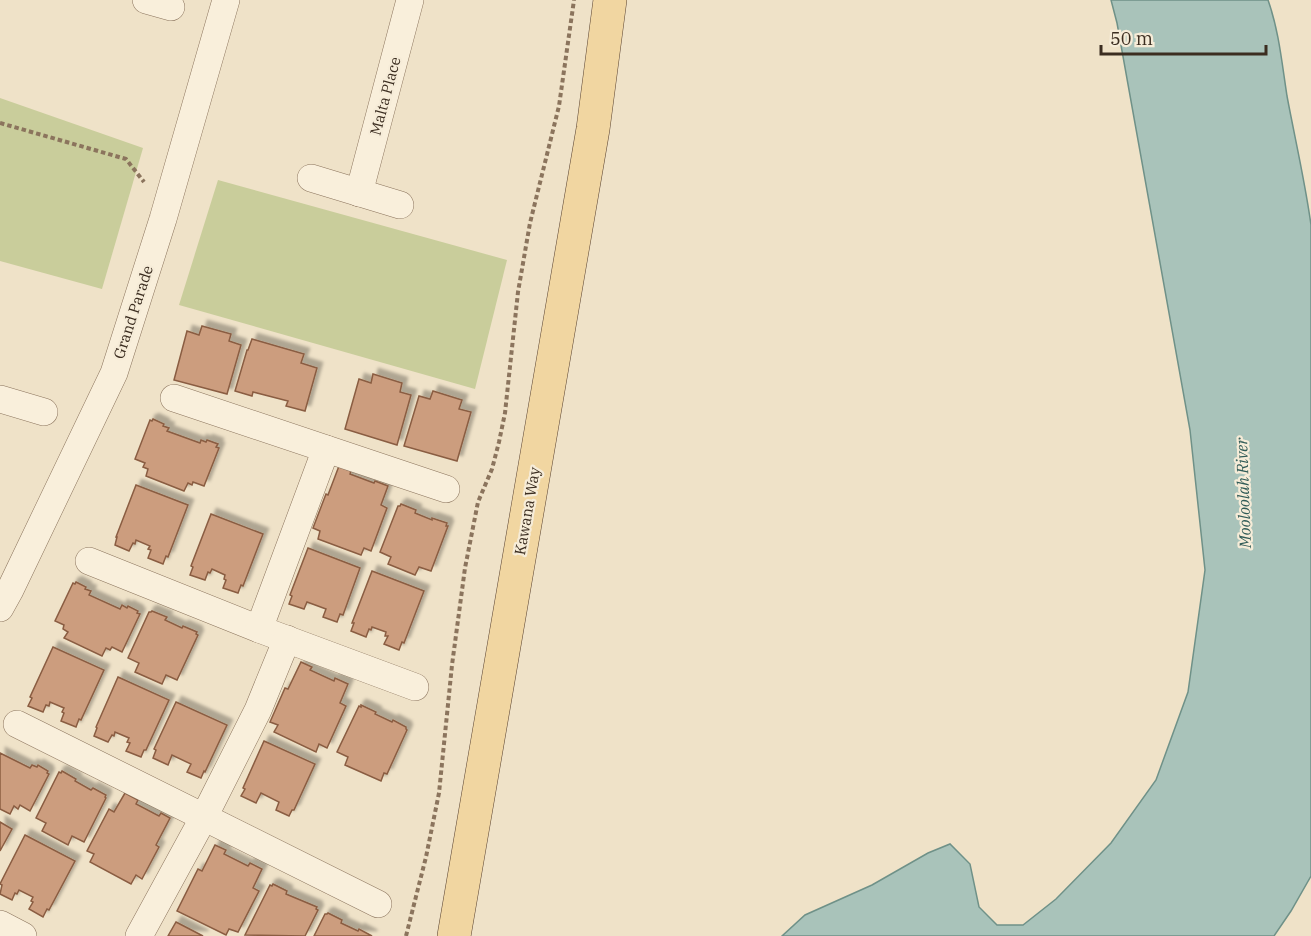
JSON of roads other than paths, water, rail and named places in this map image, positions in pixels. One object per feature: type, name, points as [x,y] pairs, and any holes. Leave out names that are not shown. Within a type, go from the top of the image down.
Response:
[{"type":"main road","points":[[593,129],[610,0]]},
{"type":"main road","points":[[593,129],[625,0]]},
{"type":"main road","name":"Kawana Way","points":[[456,936],[593,129]]},
{"type":"street","name":"Grand Parade","points":[[0,608],[114,373],[163,219],[226,0]]},
{"type":"street","name":"Malta Place","points":[[359,193],[410,0]]},
{"type":"street","points":[[311,178],[399,205]]},
{"type":"street","points":[[174,398],[446,489]]},
{"type":"street","points":[[0,399],[44,412]]},
{"type":"street","points":[[259,629],[326,449]]},
{"type":"street","points":[[88,561],[259,629],[415,687]]},
{"type":"street","points":[[140,936],[258,710],[287,639]]},
{"type":"street","points":[[17,724],[378,904]]},
{"type":"street","points":[[0,924],[23,936]]},
{"type":"water","name":"Mooloolah River","points":[[1111,0],[1268,0],[1275,24],[1311,225],[1311,876],[1274,936],[782,936],[805,915],[872,885],[928,853],[950,844],[970,864],[979,907],[997,925],[1023,925],[1056,899],[1111,843],[1156,780],[1188,692],[1205,570],[1190,430]]}]
